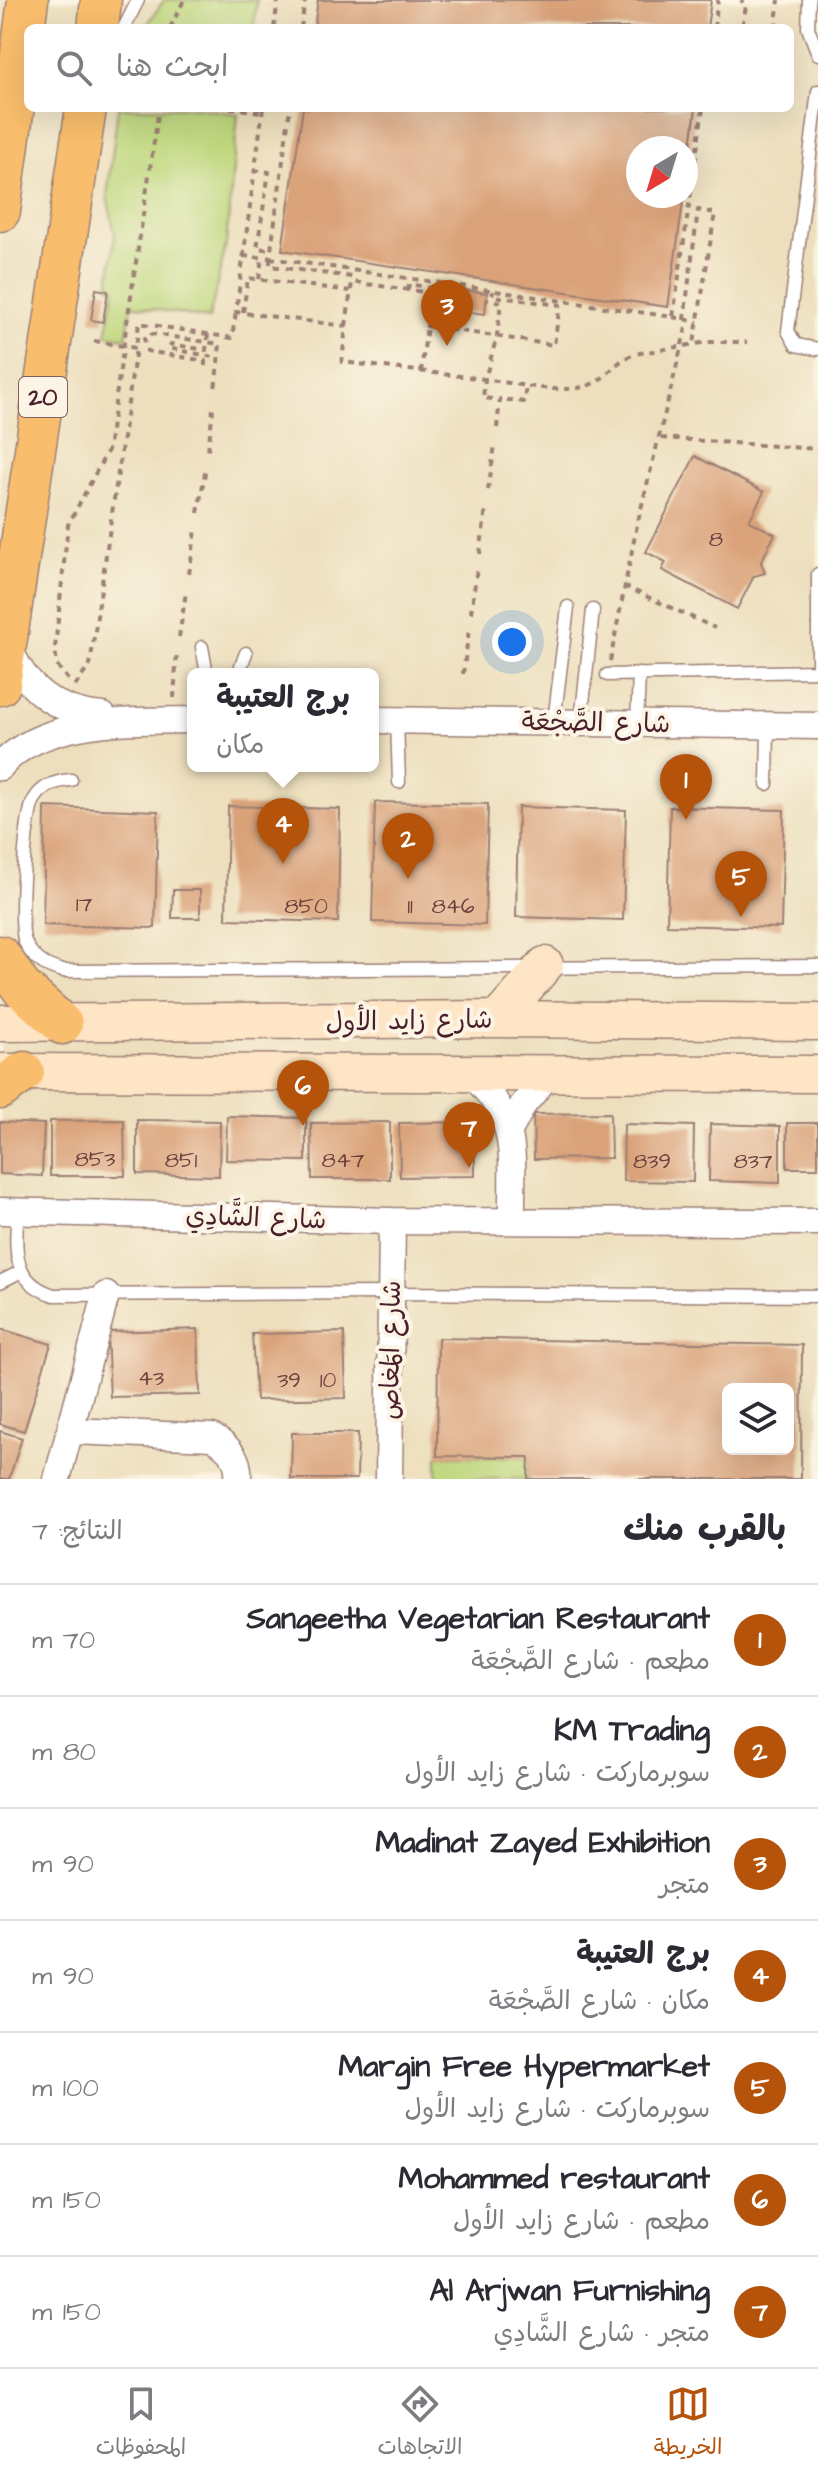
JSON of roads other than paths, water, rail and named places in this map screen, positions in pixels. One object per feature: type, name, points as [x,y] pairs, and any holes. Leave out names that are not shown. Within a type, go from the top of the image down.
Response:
[{"type":"main road","points":[[0,211],[6,117],[28,0]]},
{"type":"main road","name":"20","points":[[0,685],[85,112]]},
{"type":"main road","points":[[0,956],[21,987],[62,1024]]},
{"type":"main road","points":[[498,1019],[545,965]]},
{"type":"main road","name":"شارع زايد الأول","points":[[0,1023],[498,1019],[818,1022]]},
{"type":"main road","name":"شارع زايد الأول","points":[[8,1078],[468,1072],[818,1074]]},
{"type":"street","points":[[7,642],[26,681],[42,696],[67,697],[81,714],[138,721]]},
{"type":"street","points":[[0,767],[19,748],[55,731],[138,721],[187,720]]},
{"type":"street","name":"شارع الصَّجْعَة","points":[[385,720],[818,726]]},
{"type":"street","points":[[468,1072],[497,1103],[510,1129],[512,1220]]},
{"type":"street","points":[[510,1129],[523,1105],[549,1074]]},
{"type":"street","name":"شارع الشَّادِي","points":[[9,1211],[392,1221],[818,1222]]},
{"type":"street","name":"شارع المَغاص","points":[[389,1479],[392,1221]]},
{"type":"street","points":[[57,1479],[106,1295]]},
{"type":"street","points":[[72,1431],[212,1437],[226,1445],[236,1458],[238,1479]]},
{"type":"lane","points":[[111,14],[138,0]]},
{"type":"lane","points":[[111,14],[146,0]]},
{"type":"lane","points":[[809,0],[808,28],[818,54]]},
{"type":"lane","points":[[818,91],[788,331],[796,345],[818,349]]},
{"type":"lane","points":[[804,194],[818,196]]},
{"type":"lane","points":[[607,675],[818,671],[818,574]]},
{"type":"lane","points":[[554,722],[568,607]]},
{"type":"lane","points":[[581,722],[593,610]]},
{"type":"lane","points":[[202,647],[206,668]]},
{"type":"lane","points":[[240,668],[246,653]]},
{"type":"lane","points":[[637,723],[639,674]]},
{"type":"lane","points":[[385,720],[399,782]]},
{"type":"lane","points":[[767,784],[768,726]]},
{"type":"lane","points":[[71,780],[41,791],[30,810],[20,926],[29,951],[51,968],[63,971],[545,965],[818,966]]},
{"type":"lane","points":[[9,1211],[20,1272],[29,1283],[54,1295],[391,1293],[818,1296]]},
{"type":"lane","points":[[0,1282],[20,1272]]},
{"type":"place","name":"Madinat Zayed Exhibition","points":[[447,346]]},
{"type":"place","name":"Sangeetha Vegetarian Restaurant","points":[[686,820]]},
{"type":"place","name":"برج العتيبة","points":[[283,864]]},
{"type":"place","name":"KM Trading","points":[[408,879]]},
{"type":"place","name":"Margin Free Hypermarket","points":[[741,917]]},
{"type":"place","name":"Mohammed restaurant","points":[[303,1126]]},
{"type":"place","name":"Al Arjwan Furnishing","points":[[469,1168]]}]
